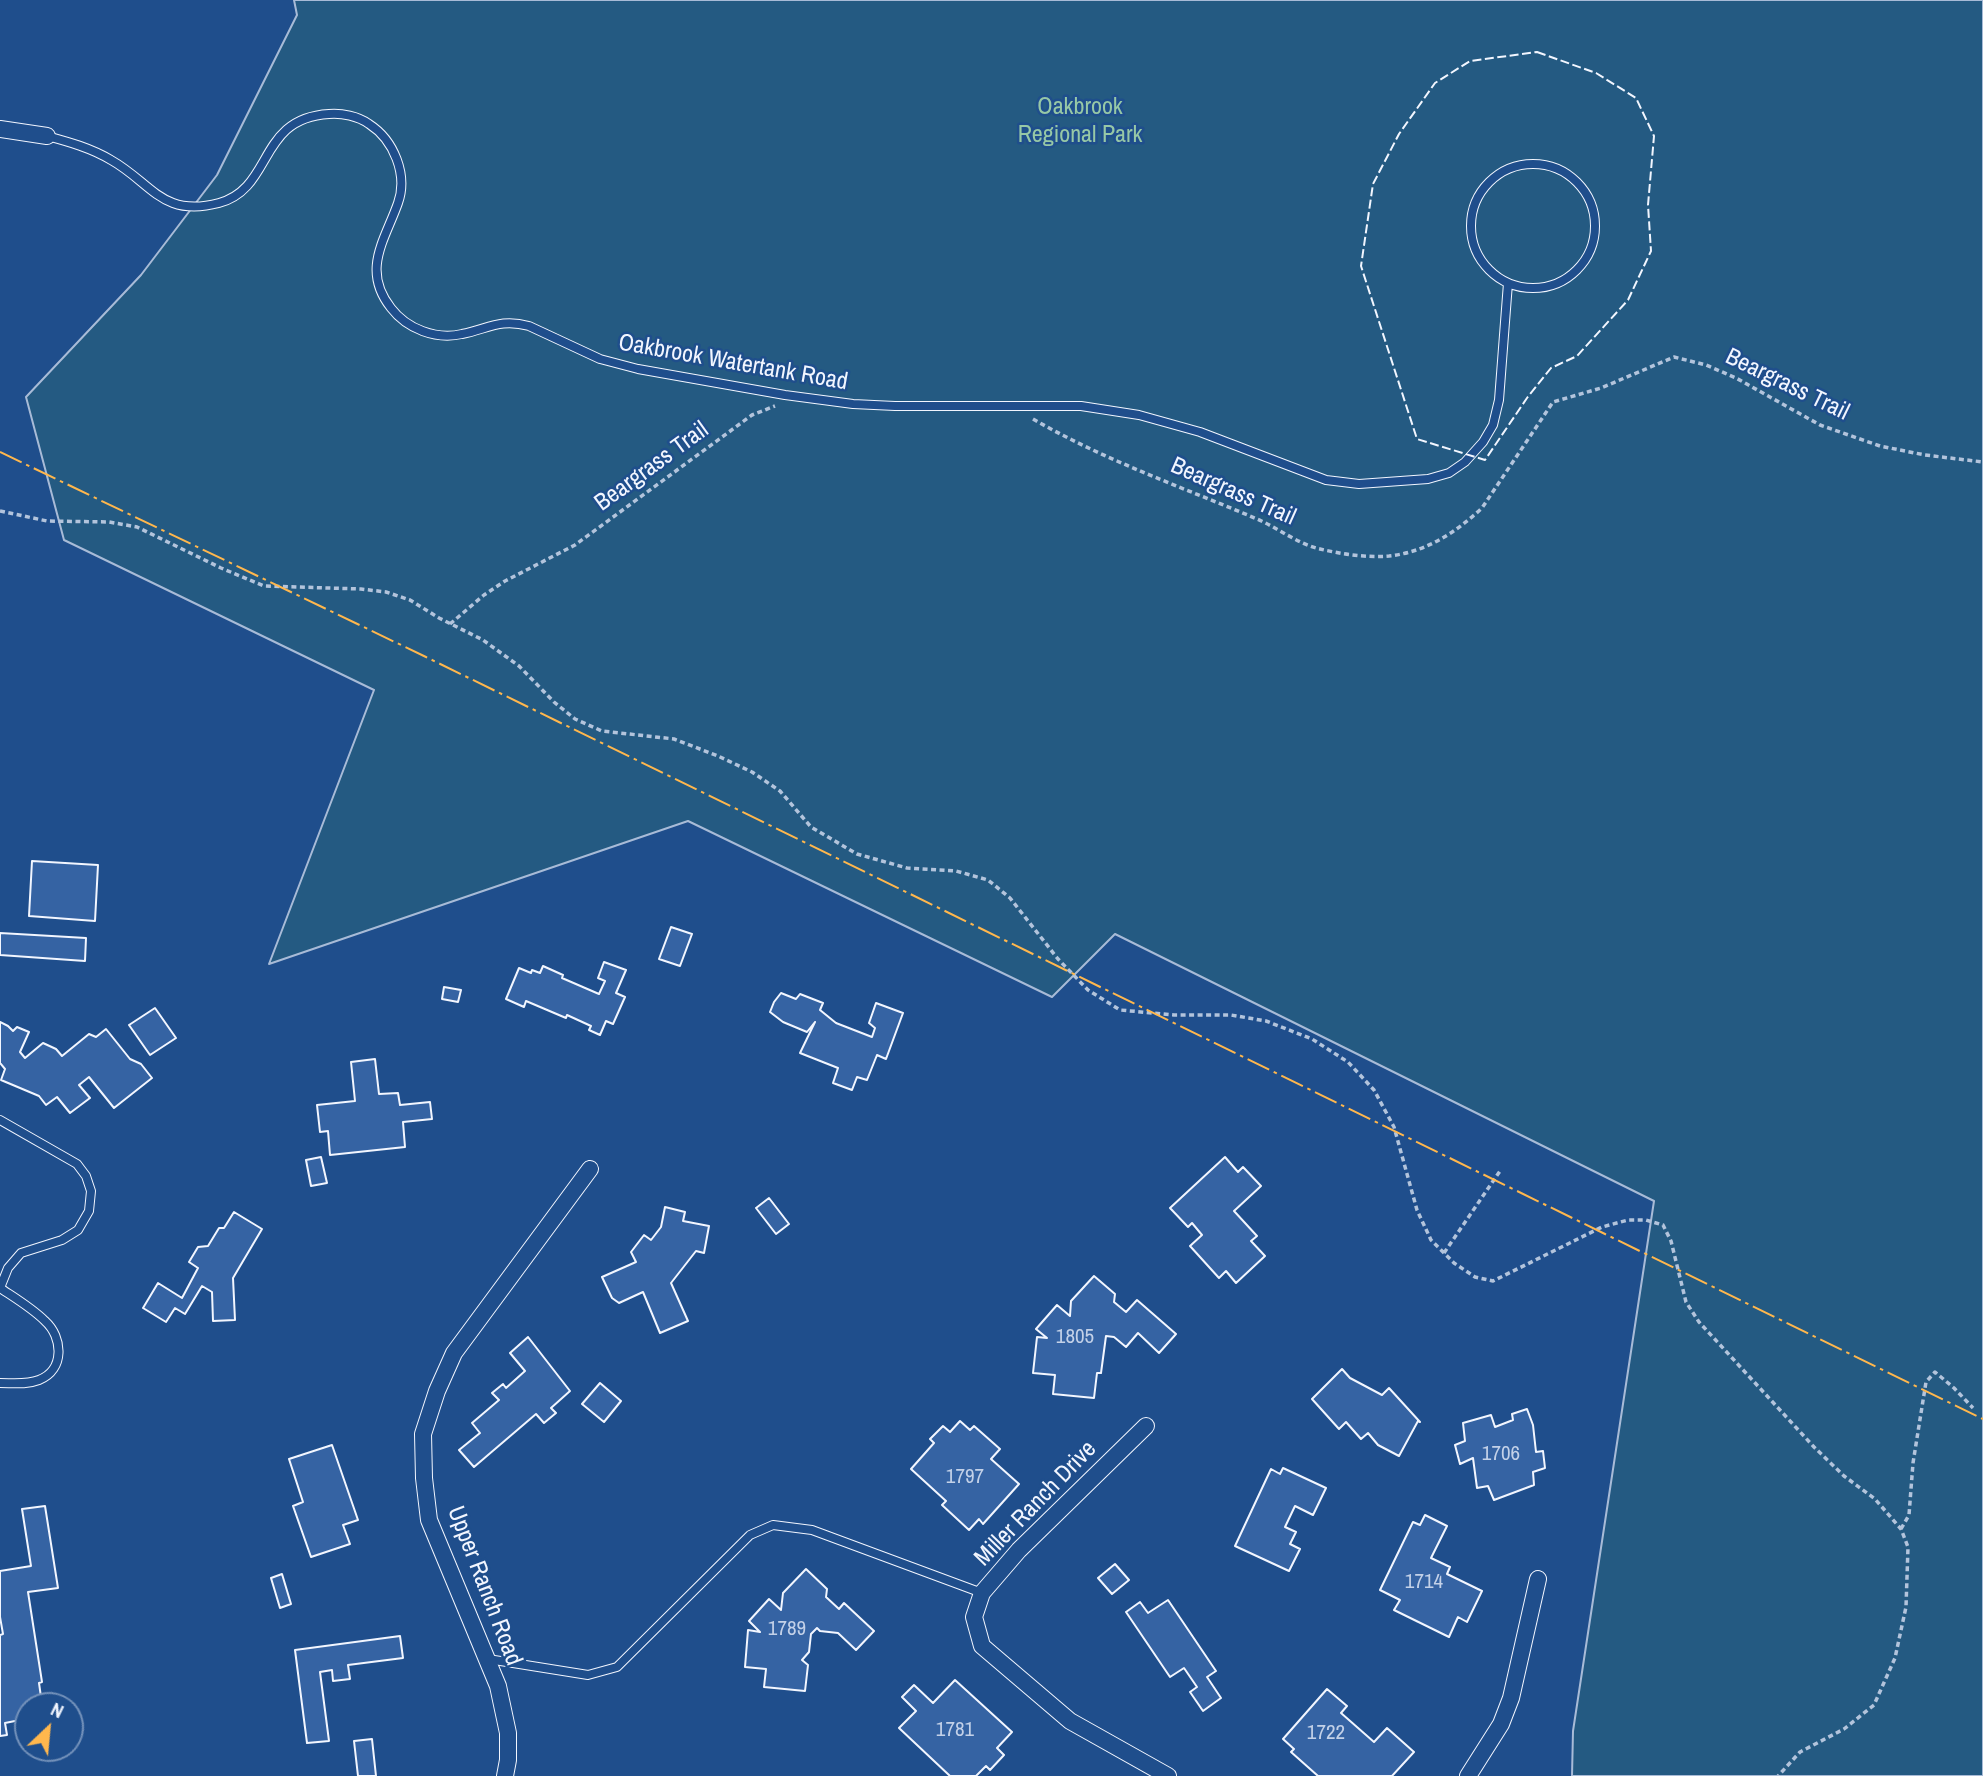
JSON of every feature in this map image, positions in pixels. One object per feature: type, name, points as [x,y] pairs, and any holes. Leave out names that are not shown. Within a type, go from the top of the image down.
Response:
[{"type":"street","points":[[0,129],[47,136]]},
{"type":"street","name":"Upper Ranch Road","points":[[505,1776],[508,1733],[498,1686],[429,1520],[423,1434],[437,1391],[454,1353],[590,1169]]},
{"type":"street","name":"Miller Ranch Drive","points":[[1146,1426],[1019,1550],[982,1593],[974,1617],[982,1646],[1070,1721],[1168,1776]]},
{"type":"street","points":[[1468,1776],[1501,1724],[1511,1698],[1538,1579]]},
{"type":"lane","name":"Oakbrook Watertank Road","points":[[47,136],[76,144],[113,160],[160,198],[180,205],[201,206],[222,202],[238,193],[261,169],[278,135],[293,123],[322,114],[338,113],[369,123],[384,136],[394,151],[401,186],[398,203],[380,245],[377,267],[381,290],[390,307],[401,319],[424,331],[443,336],[462,334],[481,327],[517,323],[600,359],[638,369],[853,404],[1081,406],[1128,413],[1200,432],[1326,480],[1359,484],[1427,479],[1449,473],[1465,462],[1483,442],[1493,425],[1499,400],[1508,283]]},
{"type":"lane","points":[[1527,164],[1547,166],[1566,173],[1581,187],[1592,205],[1595,225],[1592,246],[1583,264],[1568,278],[1549,286],[1528,288],[1508,283],[1491,272],[1475,246],[1472,216],[1478,197],[1490,181],[1507,170],[1527,164]]},
{"type":"lane","points":[[0,1120],[77,1164],[92,1191],[89,1211],[78,1230],[62,1240],[21,1253],[8,1268],[0,1288],[46,1322],[58,1338],[59,1351],[57,1362],[50,1374],[39,1380],[0,1383]]},
{"type":"lane","points":[[488,1659],[588,1675],[617,1667],[750,1535],[773,1525],[812,1530],[982,1593]]},
{"type":"path","name":"Beargrass Trail","points":[[1027,416],[1064,437],[1258,520],[1318,549],[1364,556],[1387,556],[1415,551],[1439,541],[1482,508],[1553,402],[1601,388],[1674,357],[1706,365],[1736,378],[1820,425],[1880,446],[1983,462]]},
{"type":"path","name":"Beargrass Trail","points":[[450,624],[505,581],[575,545],[752,415],[774,406],[782,407]]},
{"type":"path","points":[[0,511],[47,521],[109,522],[137,527],[220,568],[264,586],[361,589],[386,592],[410,600],[483,640],[519,666],[575,719],[602,731],[674,739],[729,761],[780,791],[811,827],[858,854],[907,868],[956,870],[988,880],[1010,898],[1058,959],[1088,990],[1120,1010],[1231,1015],[1266,1021],[1321,1045],[1348,1062],[1374,1090],[1394,1127],[1417,1210],[1431,1240],[1454,1263],[1475,1277],[1493,1281],[1602,1227],[1628,1220],[1663,1224],[1671,1241],[1686,1302],[1699,1322],[1814,1447],[1843,1476],[1875,1499],[1901,1529],[1908,1547],[1906,1606],[1895,1658],[1874,1705],[1844,1729],[1800,1752],[1778,1776]]},
{"type":"path","points":[[1444,1253],[1500,1171]]},
{"type":"path","points":[[1901,1529],[1909,1515],[1913,1463],[1926,1382],[1934,1372],[1973,1408]]},
{"type":"green space","name":"Oakbrook Regional Park","points":[[294,0],[1983,0],[1983,1776],[1572,1776],[1573,1731],[1654,1201],[1115,934],[1052,997],[688,821],[269,964],[374,690],[64,540],[26,397],[141,275],[217,175],[297,15]]},
{"type":"building","points":[[32,861],[98,865],[95,921],[29,916]]},
{"type":"building","points":[[671,927],[692,934],[680,966],[659,959]]},
{"type":"building","points":[[0,933],[86,938],[85,961],[0,955]]},
{"type":"building","points":[[604,962],[626,970],[616,993],[625,997],[613,1024],[606,1021],[600,1035],[589,1030],[591,1026],[567,1015],[566,1018],[526,1001],[524,1007],[506,999],[519,968],[540,973],[543,966],[563,975],[562,978],[599,994],[605,981],[598,978]]},
{"type":"building","points":[[444,987],[461,990],[458,1002],[442,999]]},
{"type":"building","points":[[781,993],[796,999],[800,994],[823,1003],[820,1010],[836,1023],[872,1037],[875,1028],[869,1023],[876,1003],[903,1013],[886,1059],[877,1055],[867,1080],[857,1077],[852,1090],[833,1083],[838,1068],[800,1053],[815,1022],[807,1032],[783,1022],[770,1012]]},
{"type":"building","points":[[155,1008],[176,1038],[150,1055],[129,1025]]},
{"type":"building","points":[[0,1022],[13,1031],[17,1027],[29,1032],[20,1052],[25,1058],[43,1043],[56,1049],[62,1056],[89,1034],[96,1037],[106,1029],[130,1059],[141,1064],[152,1078],[114,1108],[89,1077],[79,1085],[90,1098],[70,1113],[57,1097],[46,1105],[39,1096],[1,1080],[5,1069],[0,1063]]},
{"type":"building","points":[[375,1059],[379,1094],[398,1093],[400,1105],[430,1102],[432,1119],[403,1122],[405,1147],[330,1155],[328,1131],[320,1132],[317,1105],[355,1101],[351,1062]]},
{"type":"building","points":[[321,1157],[327,1183],[311,1186],[306,1160]]},
{"type":"building","points":[[1225,1157],[1238,1172],[1243,1167],[1261,1186],[1234,1211],[1257,1236],[1251,1241],[1265,1256],[1236,1283],[1226,1271],[1219,1278],[1190,1246],[1202,1235],[1192,1223],[1188,1227],[1170,1208]]},
{"type":"building","points":[[769,1198],[789,1224],[776,1234],[756,1208]]},
{"type":"building","points":[[665,1207],[685,1212],[683,1221],[709,1226],[704,1253],[696,1251],[671,1283],[688,1321],[660,1333],[643,1292],[619,1303],[612,1298],[602,1277],[636,1262],[631,1252],[644,1235],[651,1240],[661,1227]]},
{"type":"building","points":[[234,1212],[262,1229],[233,1278],[235,1320],[213,1321],[212,1292],[202,1286],[185,1314],[175,1308],[166,1322],[143,1308],[158,1283],[182,1298],[198,1268],[189,1262],[198,1247],[208,1246],[219,1228],[224,1228]]},
{"type":"building","points":[[1094,1276],[1115,1294],[1114,1302],[1126,1312],[1137,1300],[1176,1334],[1159,1353],[1138,1333],[1126,1347],[1114,1337],[1106,1336],[1101,1373],[1097,1373],[1094,1398],[1053,1394],[1055,1375],[1033,1373],[1037,1337],[1047,1338],[1036,1329],[1057,1305],[1070,1316],[1071,1301]]},
{"type":"building","points":[[528,1337],[570,1391],[551,1408],[556,1413],[544,1423],[536,1414],[474,1467],[459,1450],[480,1433],[472,1423],[499,1400],[492,1393],[503,1384],[506,1388],[525,1371],[510,1353]]},
{"type":"building","points":[[1342,1369],[1350,1378],[1382,1395],[1389,1388],[1420,1422],[1418,1421],[1399,1456],[1378,1445],[1368,1433],[1361,1439],[1346,1422],[1339,1429],[1312,1399]]},
{"type":"building","points":[[600,1383],[621,1401],[604,1422],[582,1404]]},
{"type":"building","points":[[1527,1409],[1533,1425],[1536,1452],[1543,1451],[1545,1468],[1533,1472],[1534,1485],[1494,1500],[1488,1486],[1477,1488],[1473,1458],[1460,1464],[1455,1445],[1465,1441],[1463,1423],[1491,1415],[1495,1427],[1513,1420],[1512,1414]]},
{"type":"building","points":[[960,1421],[970,1430],[974,1426],[1000,1449],[991,1459],[1019,1484],[983,1524],[979,1519],[969,1530],[942,1505],[946,1501],[911,1469],[934,1443],[930,1439],[943,1426],[950,1432]]},
{"type":"building","points":[[332,1445],[358,1520],[343,1525],[350,1544],[311,1557],[293,1506],[303,1502],[289,1459]]},
{"type":"building","points":[[1283,1468],[1326,1488],[1313,1515],[1295,1506],[1285,1527],[1296,1532],[1290,1544],[1300,1549],[1289,1571],[1235,1546],[1271,1469],[1280,1474]]},
{"type":"building","points":[[45,1506],[58,1588],[28,1592],[42,1682],[39,1683],[40,1692],[14,1692],[14,1721],[5,1723],[7,1735],[0,1736],[0,1635],[3,1634],[0,1617],[0,1571],[31,1566],[22,1509]]},
{"type":"building","points":[[1425,1515],[1447,1526],[1431,1558],[1450,1567],[1447,1574],[1482,1591],[1467,1622],[1458,1617],[1449,1637],[1394,1610],[1400,1600],[1380,1590],[1413,1522],[1420,1525]]},
{"type":"building","points":[[1115,1564],[1129,1580],[1112,1594],[1098,1578]]},
{"type":"building","points":[[806,1569],[827,1589],[826,1597],[839,1609],[844,1603],[874,1631],[856,1650],[838,1633],[820,1631],[817,1628],[811,1634],[809,1652],[802,1660],[808,1665],[805,1691],[764,1687],[766,1669],[745,1667],[748,1630],[760,1632],[749,1621],[769,1599],[781,1610],[783,1593]]},
{"type":"building","points":[[282,1574],[291,1604],[280,1608],[271,1578]]},
{"type":"building","points":[[1168,1600],[1216,1671],[1207,1677],[1221,1698],[1203,1711],[1190,1692],[1197,1687],[1184,1668],[1170,1677],[1126,1612],[1140,1602],[1148,1613]]},
{"type":"building","points":[[400,1636],[403,1658],[348,1665],[350,1679],[333,1681],[332,1670],[320,1672],[329,1741],[307,1743],[295,1650]]},
{"type":"building","points":[[955,1680],[1012,1732],[997,1748],[1004,1755],[990,1770],[986,1766],[976,1776],[950,1776],[899,1728],[916,1711],[902,1697],[914,1685],[933,1703]]},
{"type":"building","points":[[1327,1689],[1347,1706],[1341,1713],[1374,1742],[1387,1728],[1414,1752],[1392,1776],[1318,1776],[1291,1752],[1294,1749],[1283,1739]]},
{"type":"building","points":[[372,1739],[376,1776],[358,1776],[354,1741]]},
{"type":"fence","points":[[1537,52],[1596,73],[1636,98],[1654,136],[1648,205],[1651,251],[1628,300],[1577,356],[1551,368],[1485,460],[1417,439],[1361,266],[1373,184],[1399,134],[1435,83],[1470,61],[1537,52]]},
{"type":"power","points":[[0,452],[426,657],[1983,1419]]}]
